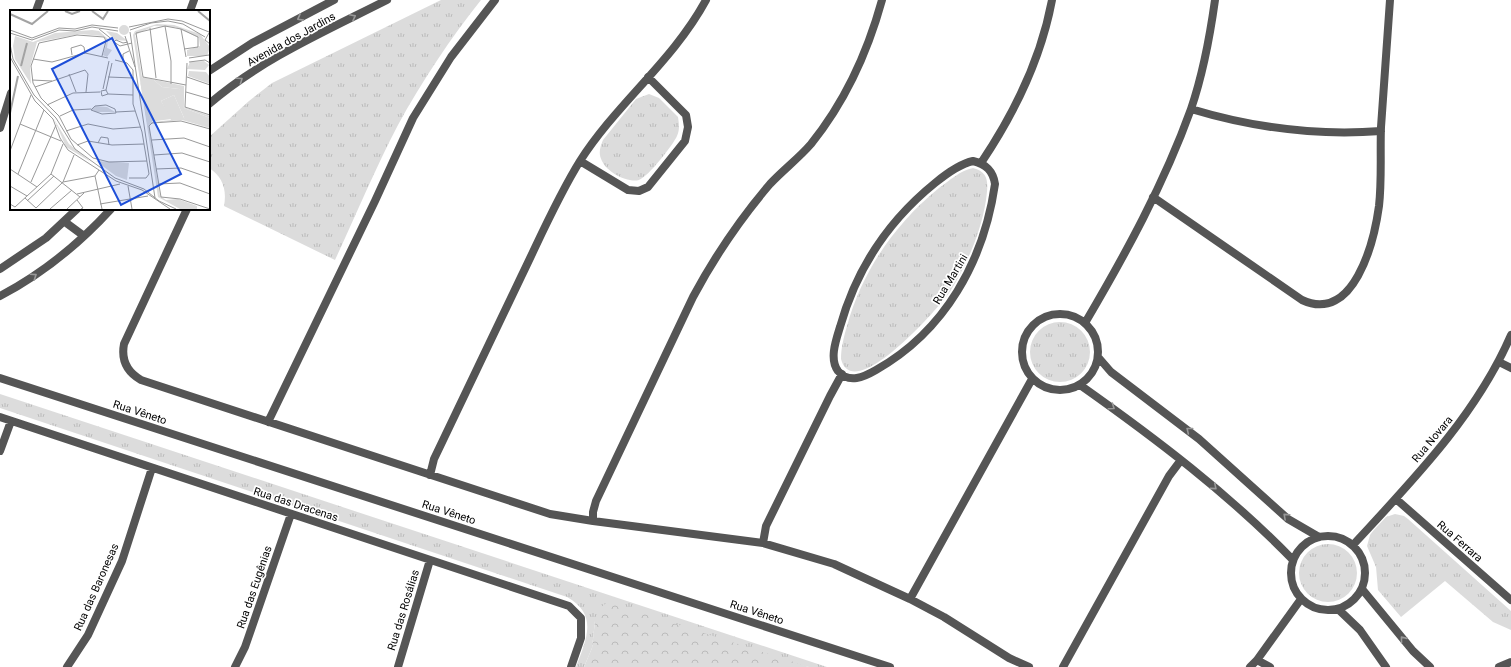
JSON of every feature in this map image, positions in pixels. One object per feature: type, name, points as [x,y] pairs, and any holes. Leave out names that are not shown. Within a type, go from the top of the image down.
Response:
[{"type":"street","points":[[36,10],[40,0]]},
{"type":"street","points":[[190,10],[194,0]]},
{"type":"street","name":"Avenida dos Jardins","points":[[210,70],[252,43],[334,0]]},
{"type":"street","name":"Avenida dos Jardins","points":[[210,103],[236,82],[282,54],[387,0]]},
{"type":"street","points":[[268,422],[372,209],[413,118],[451,57],[495,0]]},
{"type":"street","points":[[430,475],[434,459],[550,214],[580,161],[615,114],[687,32],[706,0]]},
{"type":"street","points":[[593,521],[593,512],[596,501],[707,272],[730,236],[754,203],[810,144],[827,120],[856,69],[868,42],[882,0]]},
{"type":"street","points":[[763,543],[766,526],[842,374],[838,370],[834,360],[838,333],[856,282],[880,240],[908,207],[941,178],[966,163],[974,161],[981,163],[1005,125],[1026,84],[1045,30],[1052,0]]},
{"type":"street","points":[[1085,323],[1154,197],[1190,109],[1207,46],[1215,0]]},
{"type":"street","points":[[1154,197],[1302,300],[1315,304],[1329,304],[1344,296],[1349,290],[1363,264],[1373,235],[1379,204],[1381,131],[1390,0]]},
{"type":"street","points":[[580,161],[628,190],[639,191],[648,187],[685,140],[688,126],[686,115],[648,78]]},
{"type":"street","points":[[0,128],[10,96]]},
{"type":"street","points":[[1190,109],[1250,125],[1280,129],[1330,133],[1381,131]]},
{"type":"street","name":"Rua Martini","points":[[842,374],[848,378],[861,378],[901,354],[931,327],[956,295],[978,255],[991,212],[995,184],[994,178],[988,167],[981,163]]},
{"type":"street","points":[[0,269],[30,250],[65,222],[76,210]]},
{"type":"street","points":[[0,296],[35,276],[84,236],[110,210]]},
{"type":"street","points":[[187,210],[124,344],[124,361],[131,372],[141,380],[550,514],[763,543],[834,564],[910,599],[970,633],[1009,658],[1029,667]]},
{"type":"street","points":[[65,222],[84,236]]},
{"type":"street","points":[[1050,315],[1069,315],[1085,323],[1093,333],[1097,344],[1098,356],[1094,368],[1088,378],[1080,385],[1059,391],[1040,385],[1032,379],[1022,360],[1021,349],[1030,328],[1039,320],[1050,315]]},
{"type":"street","name":"Rua Novara","points":[[1353,545],[1396,499],[1463,419],[1499,362],[1511,335]]},
{"type":"street","points":[[1098,356],[1111,372],[1199,439],[1288,518],[1319,537]]},
{"type":"street","points":[[1499,362],[1511,368]]},
{"type":"street","name":"Rua Vêneto","points":[[0,378],[890,667]]},
{"type":"street","points":[[910,599],[1032,379]]},
{"type":"street","points":[[1080,385],[1181,460],[1253,521],[1293,560]]},
{"type":"street","name":"Rua das Dracenas","points":[[0,417],[569,606],[581,618],[582,638],[571,667]]},
{"type":"street","points":[[0,451],[11,421]]},
{"type":"street","points":[[1063,667],[1169,476],[1181,460]]},
{"type":"street","name":"Rua das Baronesas","points":[[68,667],[88,635],[122,561],[152,468]]},
{"type":"street","name":"Rua Ferrara","points":[[1396,499],[1511,600]]},
{"type":"street","name":"Rua das Eugênias","points":[[235,667],[245,647],[291,514]]},
{"type":"street","points":[[1331,536],[1342,538],[1353,545],[1360,554],[1364,565],[1365,577],[1362,589],[1356,598],[1348,605],[1338,609],[1318,609],[1301,599],[1291,581],[1293,560],[1299,550],[1308,542],[1319,537],[1331,536]]},
{"type":"street","name":"Rua das Rosálias","points":[[398,667],[430,560]]},
{"type":"street","points":[[1362,589],[1413,651],[1430,667]]},
{"type":"street","points":[[1250,667],[1257,660],[1301,599]]},
{"type":"street","points":[[1338,609],[1365,636],[1386,667]]},
{"type":"street","points":[[1257,660],[1270,667]]},
{"type":"street","points":[[1499,667],[1511,662]]},
{"type":"green space","points":[[441,0],[481,0],[437,61],[398,125],[381,158],[335,260],[224,206],[225,195],[223,184],[218,175],[210,169],[210,136],[249,101],[272,83]]},
{"type":"green space","points":[[649,94],[659,98],[678,117],[679,131],[671,146],[643,178],[639,180],[629,180],[618,176],[608,169],[600,156],[600,148],[603,140],[636,99]]},
{"type":"green space","points":[[973,168],[979,170],[987,180],[984,212],[973,246],[963,269],[951,290],[931,314],[897,348],[878,362],[862,370],[849,370],[841,359],[847,326],[853,306],[862,286],[882,250],[908,217],[923,202],[955,176]]},
{"type":"green space","points":[[1054,322],[1066,322],[1077,327],[1085,335],[1090,346],[1088,364],[1077,377],[1066,382],[1054,382],[1043,377],[1035,369],[1030,358],[1030,346],[1035,335],[1043,327]]},
{"type":"green space","points":[[0,394],[827,667],[809,667],[595,621],[592,648],[584,667],[576,667],[586,638],[587,620],[577,604],[567,597],[0,408]]},
{"type":"green space","points":[[1395,514],[1404,516],[1408,519],[1511,611],[1511,630],[1493,622],[1445,581],[1401,617],[1378,590],[1376,567],[1367,546],[1370,535],[1373,531],[1386,517]]},
{"type":"green space","points":[[1322,544],[1334,544],[1349,552],[1357,567],[1357,579],[1349,594],[1334,602],[1322,602],[1307,594],[1299,579],[1299,567],[1307,552]]},
{"type":"green space","points":[[608,602],[809,667],[584,667],[592,648],[595,621],[601,607]]}]
